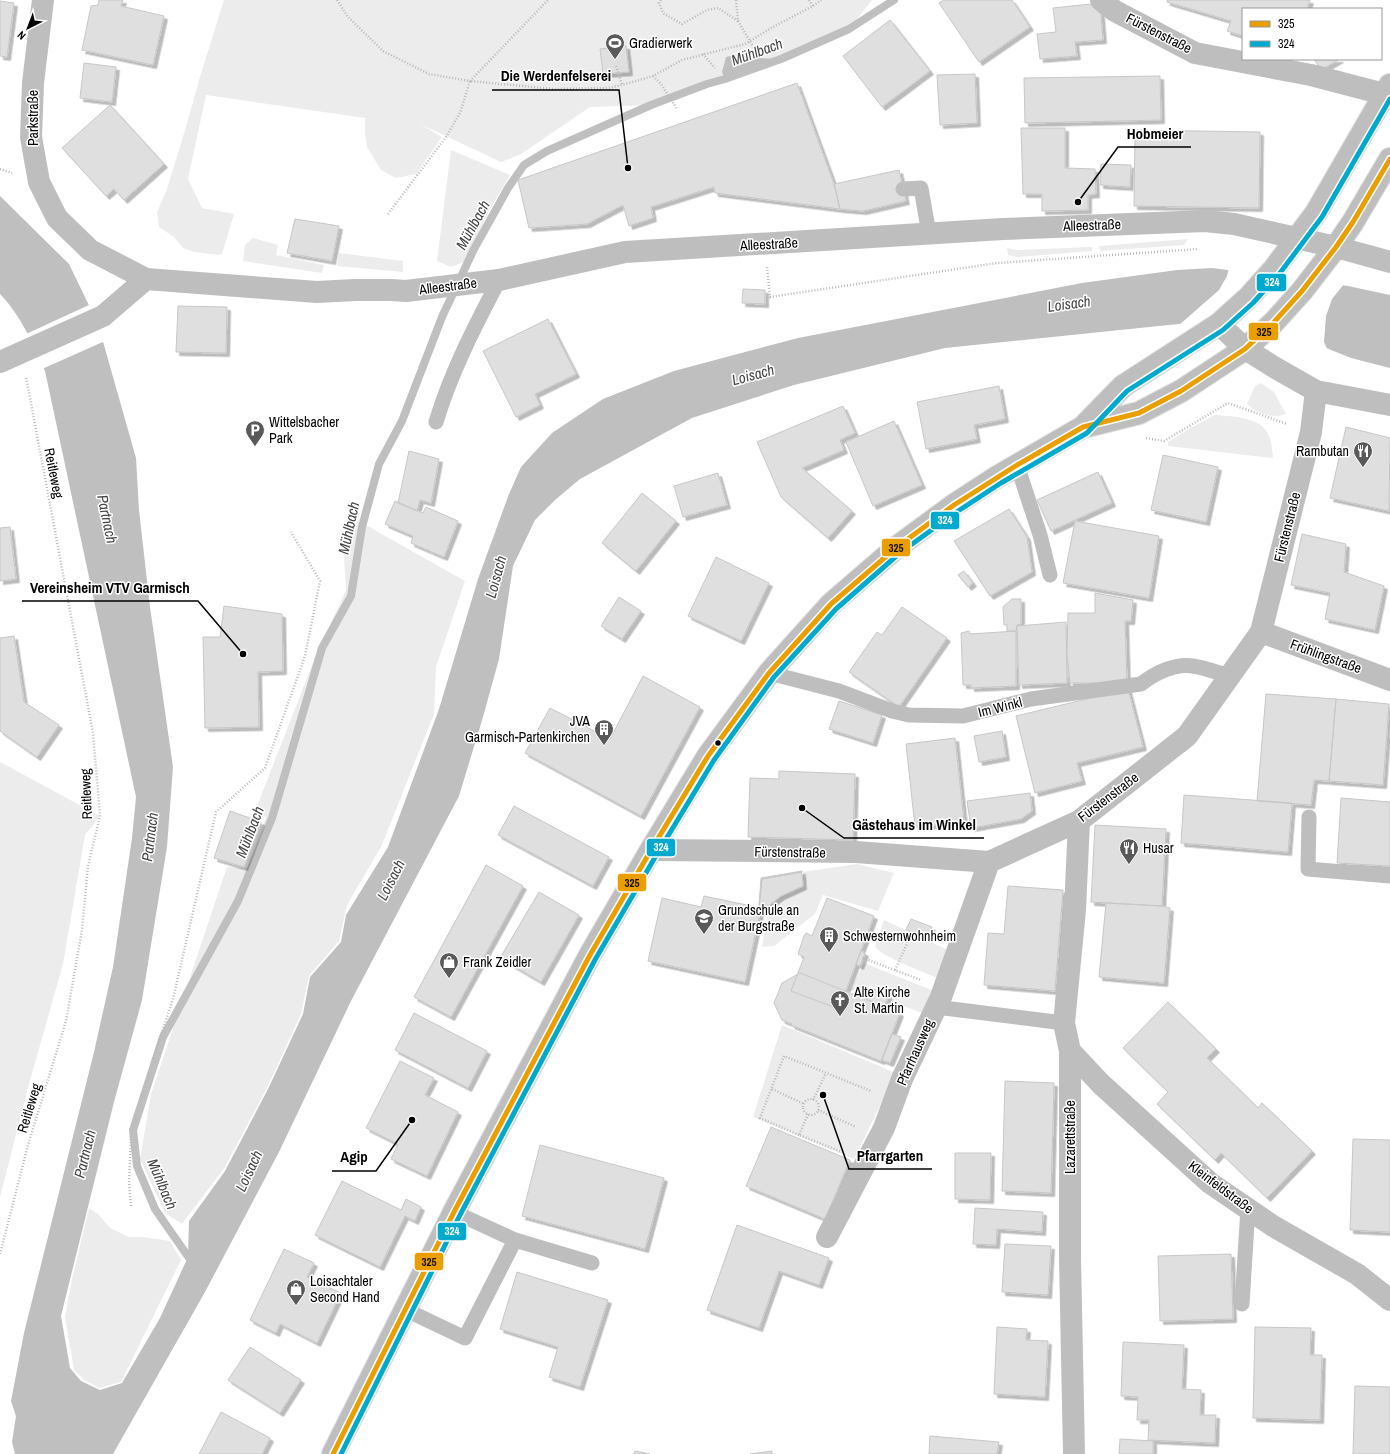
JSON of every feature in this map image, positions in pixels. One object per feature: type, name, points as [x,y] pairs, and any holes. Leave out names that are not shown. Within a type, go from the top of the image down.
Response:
[{"type":"street","name":"Parkstraße","points":[[43,0],[33,83],[30,137],[39,182],[56,218],[90,250],[146,279]]},
{"type":"street","name":"Fürstenstraße","points":[[1083,427],[1123,386],[1219,324],[1248,298],[1274,269],[1320,207],[1387,90],[1195,53],[1115,11],[1101,0]]},
{"type":"street","points":[[333,1454],[454,1212],[590,956],[650,850],[708,756],[769,673],[831,604],[897,547],[954,505],[1017,465],[1083,427],[1139,413],[1181,391],[1245,349],[1274,322],[1302,291],[1336,247],[1353,222],[1390,159]]},
{"type":"street","name":"Alleestraße","points":[[146,279],[317,292],[355,290],[406,291],[499,280],[625,252],[1003,229],[1205,221],[1234,224],[1298,238],[1390,262]]},
{"type":"street","points":[[0,362],[102,316],[146,279]]},
{"type":"street","points":[[1219,324],[1245,349],[1316,391],[1390,404]]},
{"type":"street","name":"Fürstenstraße","points":[[650,850],[856,852],[989,862],[1079,821],[1187,736],[1262,632],[1311,432],[1316,391]]},
{"type":"street","name":"Frühlingstraße","points":[[1262,632],[1390,680]]},
{"type":"street","name":"Lazarettstraße","points":[[1074,1454],[1070,1258],[1070,1051],[1064,1023],[1075,910],[1079,821]]},
{"type":"street","name":"Pfarrhausweg","points":[[827,1237],[884,1128],[902,1079],[940,998],[989,862]]},
{"type":"street","name":"Kleinfeldstraße","points":[[1070,1051],[1101,1084],[1149,1129],[1210,1182],[1273,1226],[1357,1274],[1390,1300]]},
{"type":"lane","points":[[904,189],[921,188],[929,234]]},
{"type":"lane","points":[[436,422],[444,396],[462,351],[499,280]]},
{"type":"lane","points":[[1017,465],[1040,535],[1050,575]]},
{"type":"lane","name":"Im Winkl","points":[[769,673],[838,691],[909,715],[955,716],[963,716],[1031,699],[1141,684],[1154,674],[1173,668],[1192,666],[1230,676]]},
{"type":"lane","points":[[1310,818],[1308,869],[1390,876]]},
{"type":"lane","points":[[940,998],[1064,1023]]},
{"type":"lane","points":[[1242,1304],[1248,1208]]},
{"type":"lane","points":[[454,1212],[515,1240],[592,1263]]},
{"type":"lane","points":[[406,1310],[465,1338],[515,1240]]},
{"type":"path","points":[[337,0],[348,17],[383,51],[430,74],[470,81],[554,89],[608,88],[653,76],[682,60],[750,42],[773,27],[813,6],[821,0]]},
{"type":"path","points":[[388,214],[446,137],[460,113],[470,81],[548,0]]},
{"type":"path","points":[[661,0],[659,4],[663,13],[682,24],[707,10],[718,8],[738,21]]},
{"type":"path","points":[[736,0],[738,21],[757,53],[748,57]]},
{"type":"path","points":[[809,0],[813,6]]},
{"type":"path","points":[[703,54],[715,68]]},
{"type":"path","points":[[616,66],[622,85]]},
{"type":"path","points":[[653,76],[661,84],[677,110]]},
{"type":"path","points":[[765,244],[770,297],[997,263],[1202,248]]},
{"type":"path","name":"Reitleweg","points":[[0,1254],[28,1145],[66,1021],[82,930],[88,866],[100,816],[93,733],[26,351]]},
{"type":"path","points":[[1142,437],[1164,441],[1228,403],[1311,432]]},
{"type":"path","points":[[131,1206],[131,1135],[173,1000],[216,812],[266,768],[305,656],[320,581],[291,532]]},
{"type":"path","points":[[895,970],[910,936]]},
{"type":"path","points":[[863,958],[895,970],[940,998]]},
{"type":"path","points":[[847,1154],[760,1118],[784,1056],[875,1092]]},
{"type":"path","points":[[813,1100],[826,1073]]},
{"type":"path","points":[[772,1089],[804,1104]]},
{"type":"path","points":[[808,1100],[813,1100],[819,1105],[818,1110],[814,1114],[808,1114],[804,1110],[804,1104],[808,1100]]},
{"type":"path","points":[[818,1110],[858,1128]]},
{"type":"path","points":[[799,1135],[808,1114]]},
{"type":"shaded area","points":[[224,0],[872,0],[849,29],[781,59],[651,105],[590,107],[521,154],[501,162],[420,124],[442,137],[416,174],[396,178],[381,170],[367,147],[365,118],[206,95],[188,179],[202,208],[234,214],[222,254],[220,255],[194,252],[183,248],[174,237],[159,227],[157,212],[167,189]]},
{"type":"shaded area","points":[[451,150],[510,175],[488,213],[464,262],[451,267],[437,261]]},
{"type":"shaded area","points":[[253,238],[278,245],[276,255],[324,265],[322,273],[243,261],[245,245]]},
{"type":"shaded area","points":[[1188,239],[1184,245],[1100,251],[1099,246]]},
{"type":"shaded area","points":[[1092,247],[1092,251],[1018,257],[1008,255],[1007,248],[1017,250]]},
{"type":"shaded area","points":[[339,253],[403,261],[403,272],[337,266]]},
{"type":"shaded area","points":[[1261,383],[1274,392],[1286,414],[1276,416],[1265,415],[1247,404],[1255,386]]},
{"type":"shaded area","points":[[1215,415],[1238,417],[1253,421],[1260,425],[1266,430],[1270,438],[1273,458],[1168,446],[1168,442]]},
{"type":"shaded area","points":[[348,515],[465,581],[436,667],[434,714],[382,845],[347,905],[339,941],[309,976],[301,1014],[267,1088],[225,1167],[182,1224],[165,1213],[140,1159],[151,1094],[227,867],[247,868],[266,817],[254,814],[316,655],[346,590],[343,541]]},
{"type":"shaded area","points":[[0,762],[100,816],[85,835],[63,964],[29,1084],[0,1197]]},
{"type":"shaded area","points":[[857,864],[894,873],[878,911],[823,895],[815,914],[774,946],[762,947],[767,914],[762,913],[761,908],[768,906],[781,896],[803,886],[803,872]]},
{"type":"shaded area","points":[[884,920],[948,950],[937,978],[893,959],[875,946]]},
{"type":"shaded area","points":[[864,963],[934,991],[925,1014],[892,1002],[894,995],[870,985],[864,995],[851,990]]},
{"type":"shaded area","points":[[782,1025],[896,1073],[854,1159],[753,1117]]},
{"type":"shaded area","points":[[89,1208],[99,1215],[110,1228],[129,1237],[143,1237],[170,1241],[181,1260],[121,1382],[99,1388],[83,1379],[74,1370],[65,1317],[72,1279]]},
{"type":"water","points":[[750,51],[759,58],[781,59],[725,79],[722,72],[726,57]]},
{"type":"water","points":[[0,196],[69,264],[98,324],[136,458],[139,510],[150,607],[173,767],[167,847],[142,1000],[114,1102],[61,1316],[70,1368],[81,1381],[100,1390],[122,1383],[160,1318],[188,1257],[189,1221],[225,1171],[268,1089],[303,1014],[310,977],[341,942],[346,915],[388,847],[439,709],[478,579],[509,494],[521,467],[552,433],[603,399],[674,371],[798,338],[1082,283],[1177,270],[1212,268],[1348,286],[1390,295],[1390,368],[1351,358],[1284,331],[1238,320],[1188,323],[945,348],[794,385],[692,418],[580,479],[555,500],[535,520],[513,566],[499,659],[459,796],[351,1001],[279,1152],[205,1292],[113,1454],[15,1454],[12,1442],[16,1416],[11,1401],[24,1333],[94,1052],[113,967],[132,838],[136,797],[45,371],[26,330],[14,311],[0,294]]},
{"type":"pier","points":[[1229,268],[1344,284],[1332,299],[1326,316],[1324,342],[1328,351],[1283,333],[1238,322],[1178,326],[1219,290],[1227,276]]},
{"type":"pier","points":[[89,305],[101,328],[105,341],[42,369],[35,350],[26,334]]},
{"type":"building","points":[[99,0],[123,0],[121,6],[164,16],[153,65],[82,50],[91,6],[98,5]]},
{"type":"building","points":[[944,0],[1012,0],[1030,27],[979,62],[939,3]]},
{"type":"building","points":[[1167,0],[1310,0],[1307,8],[1242,8],[1242,36],[1227,31],[1231,21],[1167,2]]},
{"type":"building","points":[[0,1],[14,3],[7,57],[0,56]]},
{"type":"building","points":[[1100,3],[1103,40],[1075,42],[1077,56],[1040,59],[1037,34],[1056,32],[1053,8]]},
{"type":"building","points":[[890,20],[930,71],[882,107],[843,56]]},
{"type":"building","name":"Gradierwerk","points":[[626,46],[629,72],[603,74],[600,49]]},
{"type":"building","points":[[1315,60],[1338,60],[1321,70]]},
{"type":"building","points":[[84,63],[116,67],[112,102],[80,98]]},
{"type":"building","points":[[975,74],[977,123],[940,125],[937,75]]},
{"type":"building","points":[[1160,76],[1161,120],[1025,123],[1024,78]]},
{"type":"building","points":[[797,83],[834,184],[840,209],[715,193],[714,187],[651,207],[653,218],[629,226],[623,205],[587,224],[529,228],[518,180]]},
{"type":"building","points":[[110,105],[164,164],[124,200],[114,189],[106,196],[62,148]]},
{"type":"building","points":[[1021,128],[1065,128],[1065,168],[1095,169],[1096,194],[1088,195],[1088,210],[1042,211],[1042,194],[1023,194]]},
{"type":"building","points":[[1135,130],[1260,132],[1259,208],[1134,206]]},
{"type":"building","points":[[1101,164],[1131,165],[1130,187],[1100,185]]},
{"type":"building","points":[[899,170],[906,201],[863,211],[840,209],[834,184]]},
{"type":"building","points":[[295,219],[339,226],[332,261],[287,253]]},
{"type":"building","points":[[743,289],[765,290],[765,304],[742,303]]},
{"type":"building","points":[[178,306],[227,307],[226,353],[176,352]]},
{"type":"building","points":[[548,319],[576,374],[535,394],[540,405],[516,417],[483,351]]},
{"type":"building","points":[[999,386],[1005,419],[974,425],[977,439],[926,449],[917,402]]},
{"type":"building","points":[[843,406],[855,433],[840,440],[844,450],[802,468],[852,511],[828,538],[781,497],[757,442]]},
{"type":"building","points":[[894,421],[922,485],[873,506],[846,442]]},
{"type":"building","name":"Rambutan","points":[[1346,427],[1390,438],[1389,511],[1330,498]]},
{"type":"building","points":[[409,451],[439,459],[431,503],[420,500],[417,511],[398,503]]},
{"type":"building","points":[[1163,455],[1218,467],[1206,522],[1151,510]]},
{"type":"building","points":[[1098,472],[1112,503],[1051,531],[1037,500]]},
{"type":"building","points":[[718,473],[727,505],[683,517],[674,486]]},
{"type":"building","points":[[642,493],[676,521],[636,571],[602,543]]},
{"type":"building","points":[[395,501],[423,513],[426,507],[458,521],[444,557],[411,543],[413,536],[385,524]]},
{"type":"building","points":[[1009,509],[1027,537],[1032,572],[990,596],[954,541]]},
{"type":"building","points":[[1075,521],[1159,536],[1149,598],[1063,583]]},
{"type":"building","points":[[10,527],[16,579],[0,581],[0,528]]},
{"type":"building","points":[[1302,534],[1346,544],[1344,572],[1384,586],[1375,630],[1325,619],[1330,593],[1291,585]]},
{"type":"building","points":[[716,557],[769,583],[741,641],[688,616]]},
{"type":"building","points":[[964,571],[973,583],[968,587],[958,575]]},
{"type":"building","points":[[1095,593],[1133,600],[1131,621],[1125,621],[1127,683],[1070,683],[1067,653],[1068,613],[1095,613]]},
{"type":"building","points":[[619,597],[641,611],[622,639],[601,626]]},
{"type":"building","points":[[1012,599],[1021,599],[1021,624],[1017,625],[1016,631],[1007,631],[1007,625],[1004,625],[1003,607]]},
{"type":"building","points":[[224,606],[282,614],[283,671],[258,672],[259,727],[205,728],[203,637],[220,637]]},
{"type":"building","points":[[902,607],[947,638],[899,707],[849,672],[877,632],[882,635]]},
{"type":"building","points":[[1066,622],[1067,683],[1019,685],[1017,626]]},
{"type":"building","points":[[969,631],[970,634],[1016,631],[1016,686],[971,688],[971,685],[963,685],[961,633]]},
{"type":"building","points":[[14,636],[24,702],[59,725],[37,757],[0,731],[0,638]]},
{"type":"building","name":"JVA Garmisch-Partenkirchen","points":[[643,676],[700,707],[641,816],[525,753],[550,708],[610,739]]},
{"type":"building","points":[[1128,689],[1143,747],[1077,763],[1082,781],[1035,793],[1016,716]]},
{"type":"building","points":[[1266,694],[1336,699],[1329,781],[1314,780],[1311,805],[1257,801]]},
{"type":"building","points":[[1336,699],[1389,704],[1383,785],[1329,781]]},
{"type":"building","points":[[839,701],[882,715],[873,743],[829,729]]},
{"type":"building","points":[[1002,731],[1006,757],[979,762],[974,736]]},
{"type":"building","points":[[955,738],[964,822],[915,827],[906,744]]},
{"type":"building","points":[[779,771],[855,774],[853,840],[748,837],[750,778],[779,779]]},
{"type":"building","points":[[1030,793],[1032,811],[1021,819],[971,828],[967,801]]},
{"type":"building","points":[[1184,795],[1292,803],[1288,852],[1181,843]]},
{"type":"building","points":[[1341,798],[1390,802],[1390,866],[1337,863]]},
{"type":"building","points":[[514,806],[609,857],[593,886],[498,835]]},
{"type":"building","points":[[230,811],[261,822],[244,867],[214,858]]},
{"type":"building","name":"Husar","points":[[1095,825],[1166,829],[1162,906],[1091,902]]},
{"type":"building","points":[[486,865],[523,886],[451,1017],[414,997]]},
{"type":"building","points":[[802,871],[762,879],[759,906],[761,878]]},
{"type":"building","points":[[801,872],[803,886],[781,896],[768,906],[759,908],[762,879]]},
{"type":"building","points":[[1008,886],[1063,890],[1055,991],[984,985],[988,933],[1004,934]]},
{"type":"building","points":[[539,892],[579,915],[541,982],[500,958]]},
{"type":"building","name":"Grundschule an der Burgstraße","points":[[704,896],[761,908],[745,982],[648,961],[662,898],[701,907]]},
{"type":"building","name":"Schwesternwohnheim","points":[[827,898],[874,916],[839,1009],[791,991],[804,957],[798,954],[804,936],[806,933],[812,936]]},
{"type":"building","points":[[1106,903],[1162,906],[1170,908],[1164,983],[1099,977]]},
{"type":"building","points":[[911,919],[932,927],[928,938],[906,930]]},
{"type":"building","points":[[861,951],[865,953],[860,966],[856,964]]},
{"type":"building","name":"Alte Kirche St. Martin","points":[[800,973],[900,1013],[881,1061],[782,1020],[774,1003],[782,983]]},
{"type":"building","points":[[870,988],[889,995],[884,1007],[866,999]]},
{"type":"building","points":[[1168,1002],[1216,1049],[1207,1058],[1258,1108],[1262,1103],[1312,1151],[1267,1198],[1221,1153],[1215,1160],[1157,1104],[1168,1092],[1123,1048]]},
{"type":"building","points":[[414,1013],[487,1051],[468,1088],[395,1050]]},
{"type":"building","points":[[892,1034],[901,1037],[890,1063],[882,1060]]},
{"type":"building","points":[[400,1061],[434,1078],[425,1095],[458,1112],[427,1176],[391,1159],[398,1144],[366,1128]]},
{"type":"building","points":[[1005,1081],[1054,1083],[1051,1193],[1002,1191]]},
{"type":"building","points":[[771,1127],[850,1160],[825,1219],[746,1186]]},
{"type":"building","points":[[1353,1139],[1390,1140],[1390,1232],[1350,1230]]},
{"type":"building","points":[[540,1145],[664,1178],[645,1249],[522,1216]]},
{"type":"building","points":[[955,1153],[991,1153],[990,1200],[955,1199]]},
{"type":"building","points":[[342,1181],[401,1210],[406,1199],[421,1207],[415,1221],[405,1216],[380,1267],[315,1235]]},
{"type":"building","points":[[975,1208],[1043,1212],[1042,1232],[997,1229],[996,1245],[973,1244]]},
{"type":"building","points":[[737,1225],[829,1258],[819,1285],[779,1271],[759,1328],[707,1310]]},
{"type":"building","points":[[1005,1244],[1051,1246],[1048,1295],[1002,1292]]},
{"type":"building","name":"Loisachtaler Second Hand","points":[[284,1249],[314,1263],[307,1277],[341,1293],[317,1343],[280,1324],[276,1333],[250,1320]]},
{"type":"building","points":[[1231,1254],[1233,1319],[1160,1321],[1158,1256]]},
{"type":"building","points":[[517,1272],[608,1300],[580,1387],[549,1377],[558,1347],[500,1329]]},
{"type":"building","points":[[997,1327],[1027,1329],[1026,1340],[1048,1341],[1045,1397],[994,1394]]},
{"type":"building","points":[[1255,1327],[1311,1328],[1310,1355],[1322,1355],[1320,1420],[1253,1418]]},
{"type":"building","points":[[1123,1342],[1184,1345],[1182,1389],[1201,1390],[1200,1415],[1216,1415],[1215,1443],[1148,1440],[1149,1420],[1137,1420],[1138,1397],[1121,1396]]},
{"type":"building","points":[[250,1347],[301,1380],[280,1413],[228,1380]]},
{"type":"building","points":[[1355,1386],[1390,1387],[1390,1454],[1353,1454]]},
{"type":"building","points":[[221,1412],[270,1438],[262,1454],[199,1454]]},
{"type":"building","points":[[930,1436],[999,1442],[997,1454],[929,1454]]},
{"type":"building","points":[[1120,1439],[1153,1441],[1153,1454],[1119,1454]]},
{"type":"building","points":[[635,1451],[650,1454],[634,1454]]},
{"type":"building","points":[[772,1451],[772,1454],[750,1454]]},
{"type":"waterway","name":"Mühlbach","points":[[194,1265],[155,1209],[137,1166],[133,1130],[163,1037],[238,901],[272,818],[322,648],[351,596],[362,527],[379,464],[402,421],[442,317],[474,249],[508,188],[524,165],[547,151],[651,105],[781,59],[849,29],[894,0]]},
{"type":"transit line","name":"324","points":[[341,1454],[460,1215],[596,958],[714,760],[774,677],[836,609],[901,552],[958,511],[1001,483],[1087,433],[1127,391],[1223,330],[1253,303],[1280,273],[1322,217],[1390,99]]},
{"type":"transit line","name":"325","points":[[333,1454],[454,1212],[590,955],[708,756],[769,673],[831,604],[897,547],[954,505],[1017,465],[1083,427],[1139,413],[1181,391],[1245,349],[1274,322],[1302,291],[1336,247],[1353,222],[1390,159]]},
{"type":"place","name":"Gradierwerk","points":[[615,60]]},
{"type":"place","name":"Die Werdenfelserei","points":[[628,168]]},
{"type":"place","name":"Hobmeier","points":[[1078,202]]},
{"type":"place","name":"Wittelsbacher Park","points":[[255,447]]},
{"type":"place","name":"Rambutan","points":[[1363,468]]},
{"type":"place","name":"Vereinsheim VTV Garmisch","points":[[243,654]]},
{"type":"place","name":"JVA Garmisch-Partenkirchen","points":[[604,746]]},
{"type":"place","name":"Gästehaus im Winkel","points":[[802,808]]},
{"type":"place","name":"Husar","points":[[1129,865]]},
{"type":"place","name":"Grundschule an der Burgstraße","points":[[704,935]]},
{"type":"place","name":"Schwesternwohnheim","points":[[829,953]]},
{"type":"place","name":"Frank Zeidler","points":[[449,979]]},
{"type":"place","name":"Alte Kirche St. Martin","points":[[840,1017]]},
{"type":"place","name":"Pfarrgarten","points":[[823,1095]]},
{"type":"place","name":"Agip","points":[[412,1120]]},
{"type":"place","name":"Loisachtaler Second Hand","points":[[296,1306]]},
{"type":"water label","name":"Loisach","points":[[1069,304]]},
{"type":"water label","name":"Loisach","points":[[753,375]]},
{"type":"water label","name":"Partnach","points":[[107,519]]},
{"type":"water label","name":"Loisach","points":[[496,577]]},
{"type":"water label","name":"Partnach","points":[[150,837]]},
{"type":"water label","name":"Loisach","points":[[391,880]]},
{"type":"water label","name":"Partnach","points":[[85,1154]]},
{"type":"water label","name":"Loisach","points":[[249,1171]]}]
